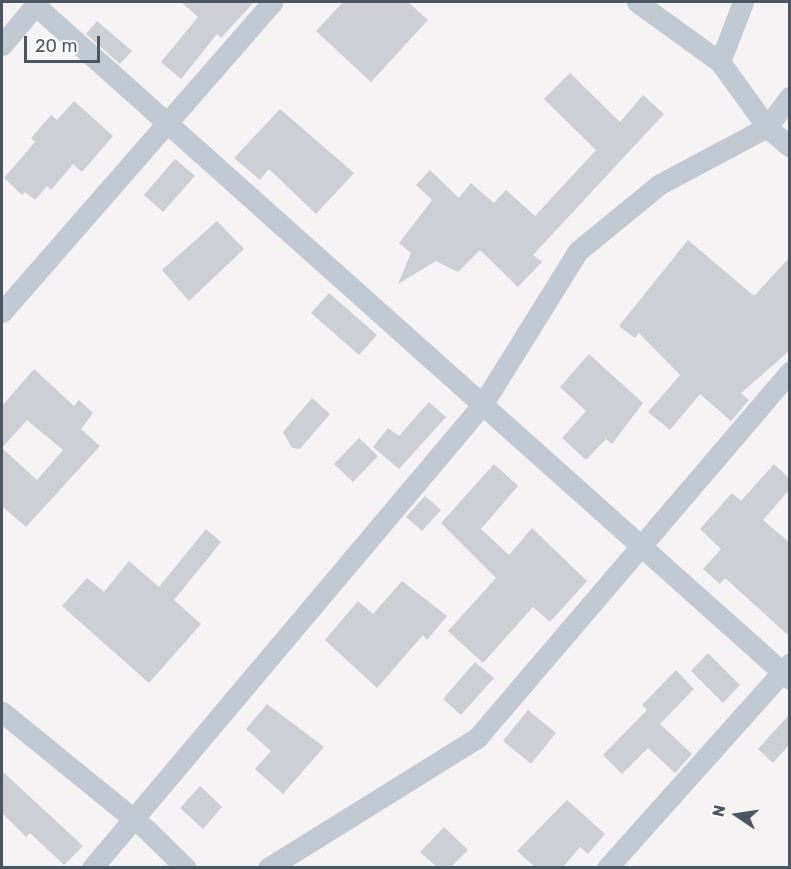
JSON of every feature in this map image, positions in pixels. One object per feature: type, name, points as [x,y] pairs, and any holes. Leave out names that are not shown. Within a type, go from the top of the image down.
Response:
[{"type":"street","points":[[2,312],[272,2]]},
{"type":"street","points":[[637,2],[720,62],[767,128],[789,147]]},
{"type":"street","points":[[720,62],[743,2]]},
{"type":"street","points":[[2,45],[36,3],[164,124],[638,545],[787,671],[607,867]]},
{"type":"street","points":[[92,867],[135,820],[482,405],[578,251],[660,184],[767,128],[789,97]]},
{"type":"street","points":[[268,867],[477,738],[638,545],[789,371]]},
{"type":"street","points":[[2,712],[135,820],[186,867]]},
{"type":"building","points":[[181,2],[254,2],[221,38],[217,34],[181,79],[161,62],[198,17]]},
{"type":"building","points":[[343,2],[408,2],[428,20],[371,82],[316,31]]},
{"type":"building","points":[[97,21],[132,51],[120,64],[86,34]]},
{"type":"building","points":[[570,73],[620,122],[643,95],[664,114],[533,255],[542,262],[518,287],[480,250],[458,272],[436,261],[398,284],[411,253],[399,243],[432,200],[416,185],[430,170],[459,198],[471,183],[494,203],[506,190],[535,216],[596,150],[544,99]]},
{"type":"building","points":[[74,101],[113,136],[82,172],[73,164],[51,190],[47,186],[35,200],[25,192],[22,195],[4,178],[35,142],[31,138],[51,115],[57,120]]},
{"type":"building","points":[[280,109],[354,173],[316,214],[269,169],[260,180],[234,158]]},
{"type":"building","points":[[175,159],[195,176],[163,212],[144,195]]},
{"type":"building","points":[[217,221],[244,249],[189,301],[162,270]]},
{"type":"building","points":[[688,240],[754,296],[789,258],[789,351],[741,393],[749,400],[731,421],[700,394],[670,430],[648,412],[680,375],[639,333],[635,338],[619,326]]},
{"type":"building","points":[[329,293],[377,335],[359,355],[311,313]]},
{"type":"building","points":[[589,354],[643,403],[612,444],[606,439],[586,460],[562,438],[586,411],[560,387]]},
{"type":"building","points":[[34,369],[74,406],[79,400],[93,413],[81,429],[100,446],[26,527],[2,506],[2,448],[2,406]],"holes":[[[27,420],[63,450],[37,480],[2,448]]]},
{"type":"building","points":[[312,398],[330,414],[300,449],[292,448],[283,432]]},
{"type":"building","points":[[429,402],[446,417],[399,469],[373,447],[388,428],[399,436]]},
{"type":"building","points":[[359,438],[378,456],[353,482],[334,464]]},
{"type":"building","points":[[494,464],[518,486],[481,529],[509,555],[532,528],[587,581],[550,622],[533,607],[483,663],[448,631],[496,578],[441,523]]},
{"type":"building","points":[[774,464],[789,478],[789,490],[763,520],[789,542],[789,636],[725,578],[720,584],[703,569],[721,549],[700,529],[732,493],[741,501]]},
{"type":"building","points":[[425,496],[441,510],[422,531],[406,517]]},
{"type":"building","points":[[206,529],[221,542],[174,600],[201,624],[149,683],[62,606],[87,578],[104,592],[129,561],[159,587]]},
{"type":"building","points":[[402,581],[447,616],[427,640],[423,635],[377,688],[325,640],[358,601],[373,614]]},
{"type":"building","points":[[708,653],[740,685],[723,703],[691,671]]},
{"type":"building","points":[[475,662],[494,678],[461,715],[443,699]]},
{"type":"building","points":[[676,670],[694,689],[660,724],[692,754],[675,773],[648,748],[622,774],[603,755],[647,710],[642,705]]},
{"type":"building","points":[[267,704],[324,747],[283,794],[255,769],[271,751],[246,729]]},
{"type":"building","points":[[528,710],[556,733],[531,764],[503,741]]},
{"type":"building","points":[[789,715],[789,745],[773,763],[758,749]]},
{"type":"building","points":[[2,771],[83,846],[64,865],[30,833],[26,837],[2,813]]},
{"type":"building","points":[[200,786],[222,807],[203,829],[180,808]]},
{"type":"building","points":[[567,800],[605,834],[588,854],[580,847],[563,867],[535,867],[517,851]]},
{"type":"building","points":[[444,827],[468,850],[451,867],[437,867],[420,852]]}]
